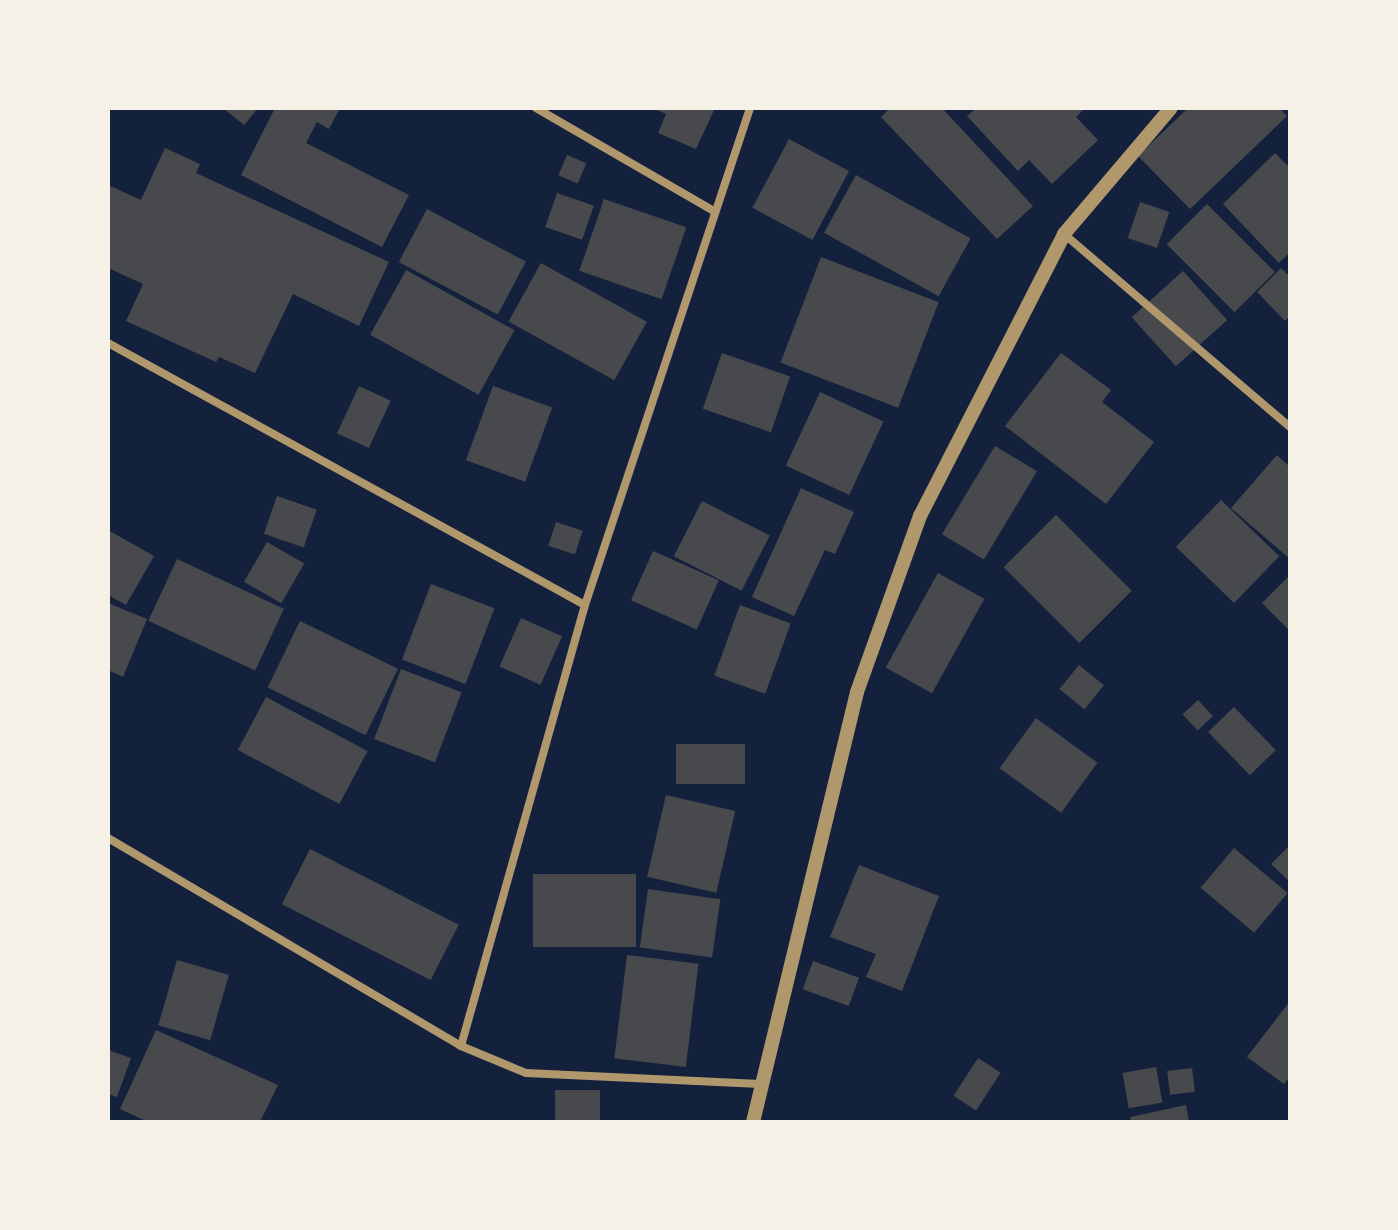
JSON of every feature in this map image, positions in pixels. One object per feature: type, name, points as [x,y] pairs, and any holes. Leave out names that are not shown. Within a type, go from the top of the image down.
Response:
[{"type":"street","points":[[536,108],[714,211]]},
{"type":"street","points":[[461,1046],[585,605],[750,108]]},
{"type":"street","points":[[753,1122],[857,692],[920,516],[1064,234],[1171,108]]},
{"type":"street","points":[[1064,234],[1290,427]]},
{"type":"street","points":[[108,343],[585,605]]},
{"type":"street","points":[[108,838],[461,1046],[526,1073],[760,1084]]},
{"type":"building","points":[[223,108],[258,108],[244,125]]},
{"type":"building","points":[[275,108],[340,108],[329,129],[317,122],[306,143],[409,195],[382,247],[241,175]]},
{"type":"building","points":[[653,108],[715,108],[696,149],[658,133],[666,114]]},
{"type":"building","points":[[890,108],[942,108],[1033,206],[997,239],[881,117]]},
{"type":"building","points":[[976,108],[1085,108],[1076,117],[1098,140],[1052,184],[1029,160],[1018,171],[967,116]]},
{"type":"building","points":[[1188,108],[1279,108],[1287,116],[1190,209],[1138,156]]},
{"type":"building","points":[[789,139],[849,171],[812,240],[752,208]]},
{"type":"building","points":[[165,148],[200,164],[196,173],[389,262],[359,326],[293,294],[255,373],[219,357],[216,362],[126,321],[143,284],[108,268],[108,185],[141,200]]},
{"type":"building","points":[[1275,153],[1290,168],[1290,252],[1279,263],[1223,204]]},
{"type":"building","points":[[567,155],[586,163],[578,183],[558,175]]},
{"type":"building","points":[[856,175],[971,239],[939,296],[824,233]]},
{"type":"building","points":[[557,193],[594,206],[582,240],[545,227]]},
{"type":"building","points":[[604,199],[686,227],[662,299],[579,271]]},
{"type":"building","points":[[1140,202],[1169,212],[1157,248],[1128,238]]},
{"type":"building","points":[[1207,204],[1275,272],[1235,312],[1167,244]]},
{"type":"building","points":[[427,209],[526,262],[498,315],[399,262]]},
{"type":"building","points":[[821,257],[939,302],[898,408],[781,362]]},
{"type":"building","points":[[541,263],[647,322],[614,380],[509,322]]},
{"type":"building","points":[[1281,268],[1290,277],[1290,316],[1285,321],[1257,292]]},
{"type":"building","points":[[406,270],[514,330],[479,395],[370,335]]},
{"type":"building","points":[[1183,271],[1227,320],[1176,366],[1132,317]]},
{"type":"building","points":[[722,353],[790,376],[771,432],[703,409]]},
{"type":"building","points":[[1061,353],[1111,390],[1102,402],[1154,442],[1106,504],[1005,426]]},
{"type":"building","points":[[359,386],[391,401],[369,448],[337,433]]},
{"type":"building","points":[[493,386],[552,408],[525,482],[466,460]]},
{"type":"building","points":[[820,392],[883,422],[849,495],[786,465]]},
{"type":"building","points":[[995,446],[1037,471],[984,560],[942,534]]},
{"type":"building","points":[[1277,455],[1290,467],[1290,559],[1231,508]]},
{"type":"building","points":[[801,488],[854,512],[835,554],[825,550],[794,616],[752,597]]},
{"type":"building","points":[[277,496],[317,510],[304,547],[264,534]]},
{"type":"building","points":[[1221,500],[1279,556],[1234,603],[1176,547]]},
{"type":"building","points":[[702,501],[770,536],[742,591],[674,556]]},
{"type":"building","points":[[1056,515],[1132,591],[1079,643],[1004,567]]},
{"type":"building","points":[[556,522],[583,531],[575,554],[548,546]]},
{"type":"building","points":[[108,530],[154,556],[126,605],[108,595]]},
{"type":"building","points":[[267,542],[304,564],[281,603],[244,582]]},
{"type":"building","points":[[653,551],[719,580],[697,630],[631,600]]},
{"type":"building","points":[[177,559],[284,609],[255,670],[148,621]]},
{"type":"building","points":[[938,573],[984,599],[932,693],[886,667]]},
{"type":"building","points":[[1290,575],[1290,631],[1262,603]]},
{"type":"building","points":[[431,584],[494,608],[465,684],[402,660]]},
{"type":"building","points":[[108,603],[147,619],[123,677],[108,670]]},
{"type":"building","points":[[740,605],[791,623],[765,694],[714,675]]},
{"type":"building","points":[[521,618],[562,636],[541,685],[499,666]]},
{"type":"building","points":[[300,621],[398,669],[366,735],[268,688]]},
{"type":"building","points":[[1079,665],[1104,685],[1084,709],[1059,689]]},
{"type":"building","points":[[401,669],[462,692],[435,762],[374,739]]},
{"type":"building","points":[[266,697],[368,751],[339,804],[238,750]]},
{"type":"building","points":[[1198,700],[1213,716],[1198,730],[1183,714]]},
{"type":"building","points":[[1234,707],[1276,750],[1250,775],[1208,732]]},
{"type":"building","points":[[1036,718],[1097,763],[1061,813],[1000,768]]},
{"type":"building","points":[[676,744],[745,744],[745,784],[676,784]]},
{"type":"building","points":[[666,795],[735,811],[716,893],[647,877]]},
{"type":"building","points":[[1290,845],[1290,882],[1271,864]]},
{"type":"building","points":[[1234,848],[1288,893],[1254,933],[1201,888]]},
{"type":"building","points":[[310,849],[459,925],[431,980],[282,904]]},
{"type":"building","points":[[859,865],[939,896],[902,991],[866,977],[876,954],[830,937]]},
{"type":"building","points":[[533,874],[636,874],[636,947],[533,947]]},
{"type":"building","points":[[648,889],[720,899],[712,958],[640,947]]},
{"type":"building","points":[[627,955],[698,964],[686,1067],[614,1058]]},
{"type":"building","points":[[177,960],[229,975],[210,1040],[158,1025]]},
{"type":"building","points":[[813,961],[859,978],[849,1006],[803,989]]},
{"type":"building","points":[[1290,1001],[1290,1076],[1284,1084],[1247,1057]]},
{"type":"building","points":[[156,1030],[278,1085],[260,1122],[148,1122],[120,1109]]},
{"type":"building","points":[[108,1050],[131,1058],[117,1097],[108,1094]]},
{"type":"building","points":[[978,1058],[1001,1073],[976,1110],[953,1096]]},
{"type":"building","points":[[1156,1067],[1162,1102],[1129,1108],[1123,1073]]},
{"type":"building","points":[[1192,1068],[1195,1092],[1170,1095],[1167,1071]]},
{"type":"building","points":[[555,1090],[600,1090],[600,1122],[555,1122]]},
{"type":"building","points":[[1186,1105],[1189,1122],[1131,1122],[1130,1117]]}]
